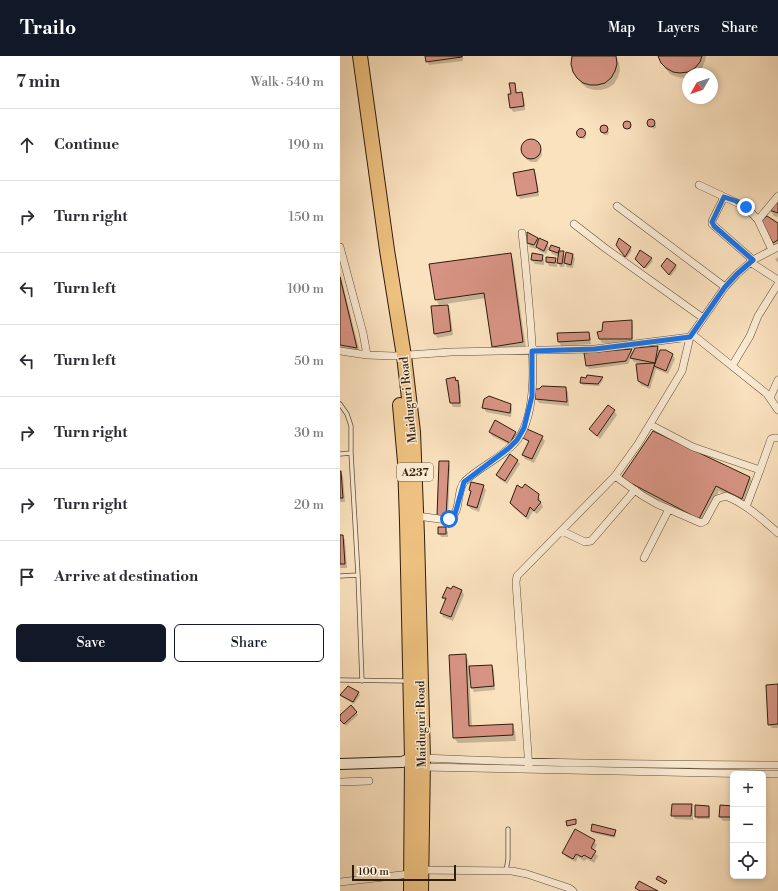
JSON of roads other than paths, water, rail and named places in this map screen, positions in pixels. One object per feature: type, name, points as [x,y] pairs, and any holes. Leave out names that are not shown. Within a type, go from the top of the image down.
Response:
[{"type":"highway","name":"Maiduguri Road","points":[[351,56],[360,84]]},
{"type":"highway","name":"Maiduguri Road","points":[[360,56],[360,84],[374,229],[413,432],[416,516],[414,762],[416,872],[421,891]]},
{"type":"highway","name":"Maiduguri Road","points":[[399,356],[405,462],[410,681],[414,762]]},
{"type":"highway","name":"Maiduguri Road","points":[[411,891],[416,872]]},
{"type":"street","points":[[529,766],[516,582],[518,576],[615,476],[651,425],[682,371],[691,336],[725,287],[752,261],[775,248],[758,220],[746,207],[699,185]]},
{"type":"street","points":[[758,220],[778,196]]},
{"type":"street","points":[[724,197],[712,224],[752,261],[778,280]]},
{"type":"street","points":[[617,206],[725,287]]},
{"type":"street","points":[[574,224],[703,318]]},
{"type":"street","points":[[416,516],[449,519],[455,514],[464,482],[509,448],[517,440],[524,428],[532,396],[532,351],[522,233]]},
{"type":"street","points":[[340,247],[363,333],[367,355]]},
{"type":"street","points":[[732,366],[750,336],[758,316],[778,284]]},
{"type":"street","points":[[340,351],[367,355],[399,356],[506,350],[532,351],[595,349],[691,336],[732,366],[770,398],[778,410]]},
{"type":"street","points":[[770,398],[778,380]]},
{"type":"street","points":[[651,425],[692,447],[760,470]]},
{"type":"street","points":[[746,507],[772,440],[774,438],[778,438]]},
{"type":"street","points":[[615,476],[657,504],[701,523],[704,521],[717,499],[726,496],[746,507],[778,532]]},
{"type":"street","points":[[562,531],[585,542],[591,541],[635,490]]},
{"type":"street","points":[[644,558],[669,509]]},
{"type":"street","points":[[340,764],[414,762],[730,773]]},
{"type":"street","points":[[529,766],[778,765]]},
{"type":"street","points":[[766,774],[778,774]]},
{"type":"street","points":[[340,782],[368,781]]},
{"type":"street","points":[[340,882],[416,872],[506,871],[527,874],[569,888],[573,891]]},
{"type":"lane","points":[[340,404],[347,414],[351,426],[362,681]]},
{"type":"lane","points":[[340,454],[351,453]]},
{"type":"lane","points":[[340,576],[358,575]]},
{"type":"lane","points":[[340,680],[410,681]]},
{"type":"lane","points":[[506,871],[508,859],[508,829]]}]
